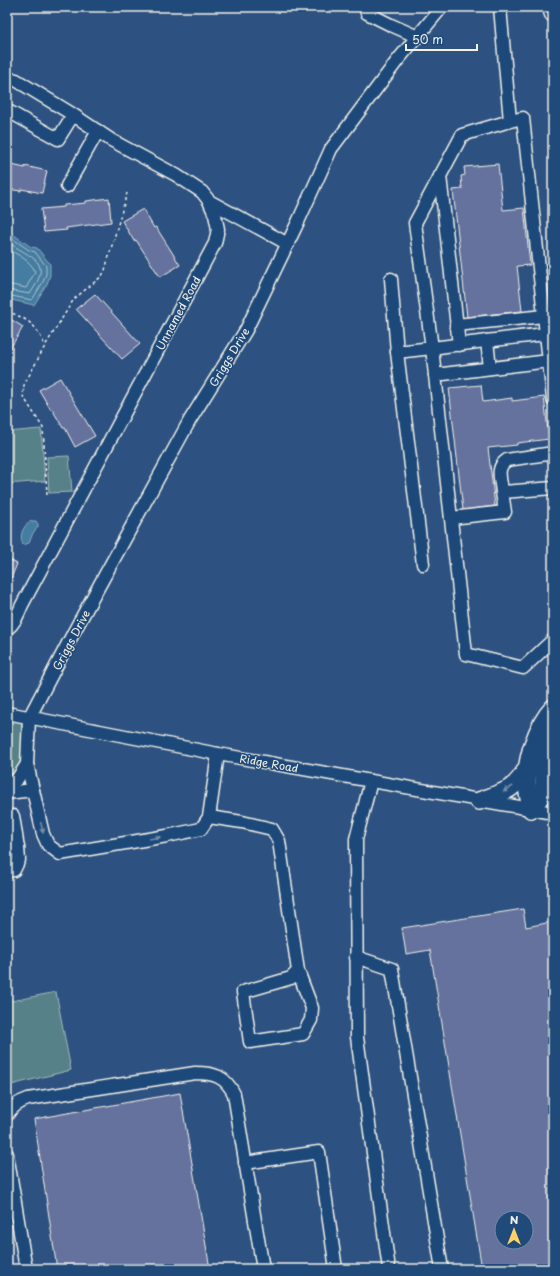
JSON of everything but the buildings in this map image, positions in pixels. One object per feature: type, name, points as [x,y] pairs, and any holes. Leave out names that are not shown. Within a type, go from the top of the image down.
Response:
[{"type":"highway","points":[[552,7],[553,13]]},
{"type":"highway","points":[[531,809],[527,783],[528,766],[535,736],[547,715],[553,708]]},
{"type":"highway","points":[[531,809],[549,787],[542,764],[543,745],[548,732],[553,726]]},
{"type":"highway","points":[[479,801],[509,790],[521,779],[528,766]]},
{"type":"street","points":[[365,7],[368,13],[390,25],[418,37]]},
{"type":"street","name":"Griggs Drive","points":[[29,718],[80,621],[190,420],[246,330],[288,244],[331,149],[366,101],[442,7]]},
{"type":"street","points":[[500,7],[510,121]]},
{"type":"street","name":"Unnamed Road","points":[[7,79],[16,80],[111,140],[176,175],[202,192],[209,201],[215,215],[218,229],[215,243],[16,617],[11,626],[7,629]]},
{"type":"street","points":[[10,112],[58,139],[73,115]]},
{"type":"street","points":[[553,399],[549,361],[549,333],[544,316],[523,118],[462,135],[415,223],[432,348],[466,654],[523,668],[553,640]]},
{"type":"street","points":[[67,186],[98,131]]},
{"type":"street","points":[[440,176],[459,345]]},
{"type":"street","points":[[209,201],[288,244]]},
{"type":"street","points":[[390,279],[422,564]]},
{"type":"street","points":[[456,325],[544,316]]},
{"type":"street","points":[[397,352],[549,333]]},
{"type":"street","points":[[487,341],[490,368]]},
{"type":"street","points":[[435,375],[549,361]]},
{"type":"street","points":[[451,518],[505,512],[499,470],[501,464],[507,460],[553,453]]},
{"type":"street","points":[[502,492],[553,488]]},
{"type":"street","name":"Ridge Road","points":[[7,713],[218,754],[553,813]]},
{"type":"street","points":[[29,718],[27,764],[43,834],[48,845],[60,854],[201,829],[209,817],[218,754]]},
{"type":"street","points":[[7,788],[18,778],[27,764]]},
{"type":"street","points":[[371,781],[356,839],[357,1037],[389,1269]]},
{"type":"street","points":[[7,793],[33,790]]},
{"type":"street","points":[[7,817],[13,816],[13,849],[19,860],[14,870],[7,871]]},
{"type":"street","points":[[209,817],[242,822],[272,829],[279,841],[298,971],[312,1008],[311,1020],[303,1034],[250,1042],[243,992],[291,978],[298,971]]},
{"type":"street","points":[[356,957],[392,969],[442,1269]]},
{"type":"street","points":[[7,1115],[10,1109],[28,1098],[195,1073],[208,1073],[219,1076],[230,1085],[234,1094],[263,1269]]},
{"type":"street","points":[[245,1163],[319,1152],[336,1269]]},
{"type":"street","points":[[7,1154],[26,1269]]},
{"type":"path","points":[[47,495],[43,428],[26,401],[23,391],[24,384],[74,299],[102,276],[127,193]]},
{"type":"path","points":[[7,311],[28,321],[36,328],[45,346]]},
{"type":"green space","points":[[41,429],[45,481],[7,484],[7,432]]},
{"type":"green space","points":[[69,456],[72,492],[49,493],[47,457]]},
{"type":"green space","points":[[7,718],[29,722],[33,784],[7,784]]},
{"type":"green space","points":[[7,989],[12,1001],[56,992],[71,1070],[7,1086]]},
{"type":"water","points":[[7,230],[31,247],[37,248],[50,264],[50,275],[47,284],[34,305],[7,299]]},
{"type":"water","points":[[31,521],[36,521],[38,527],[33,533],[29,543],[23,545],[21,535],[23,529]]}]
